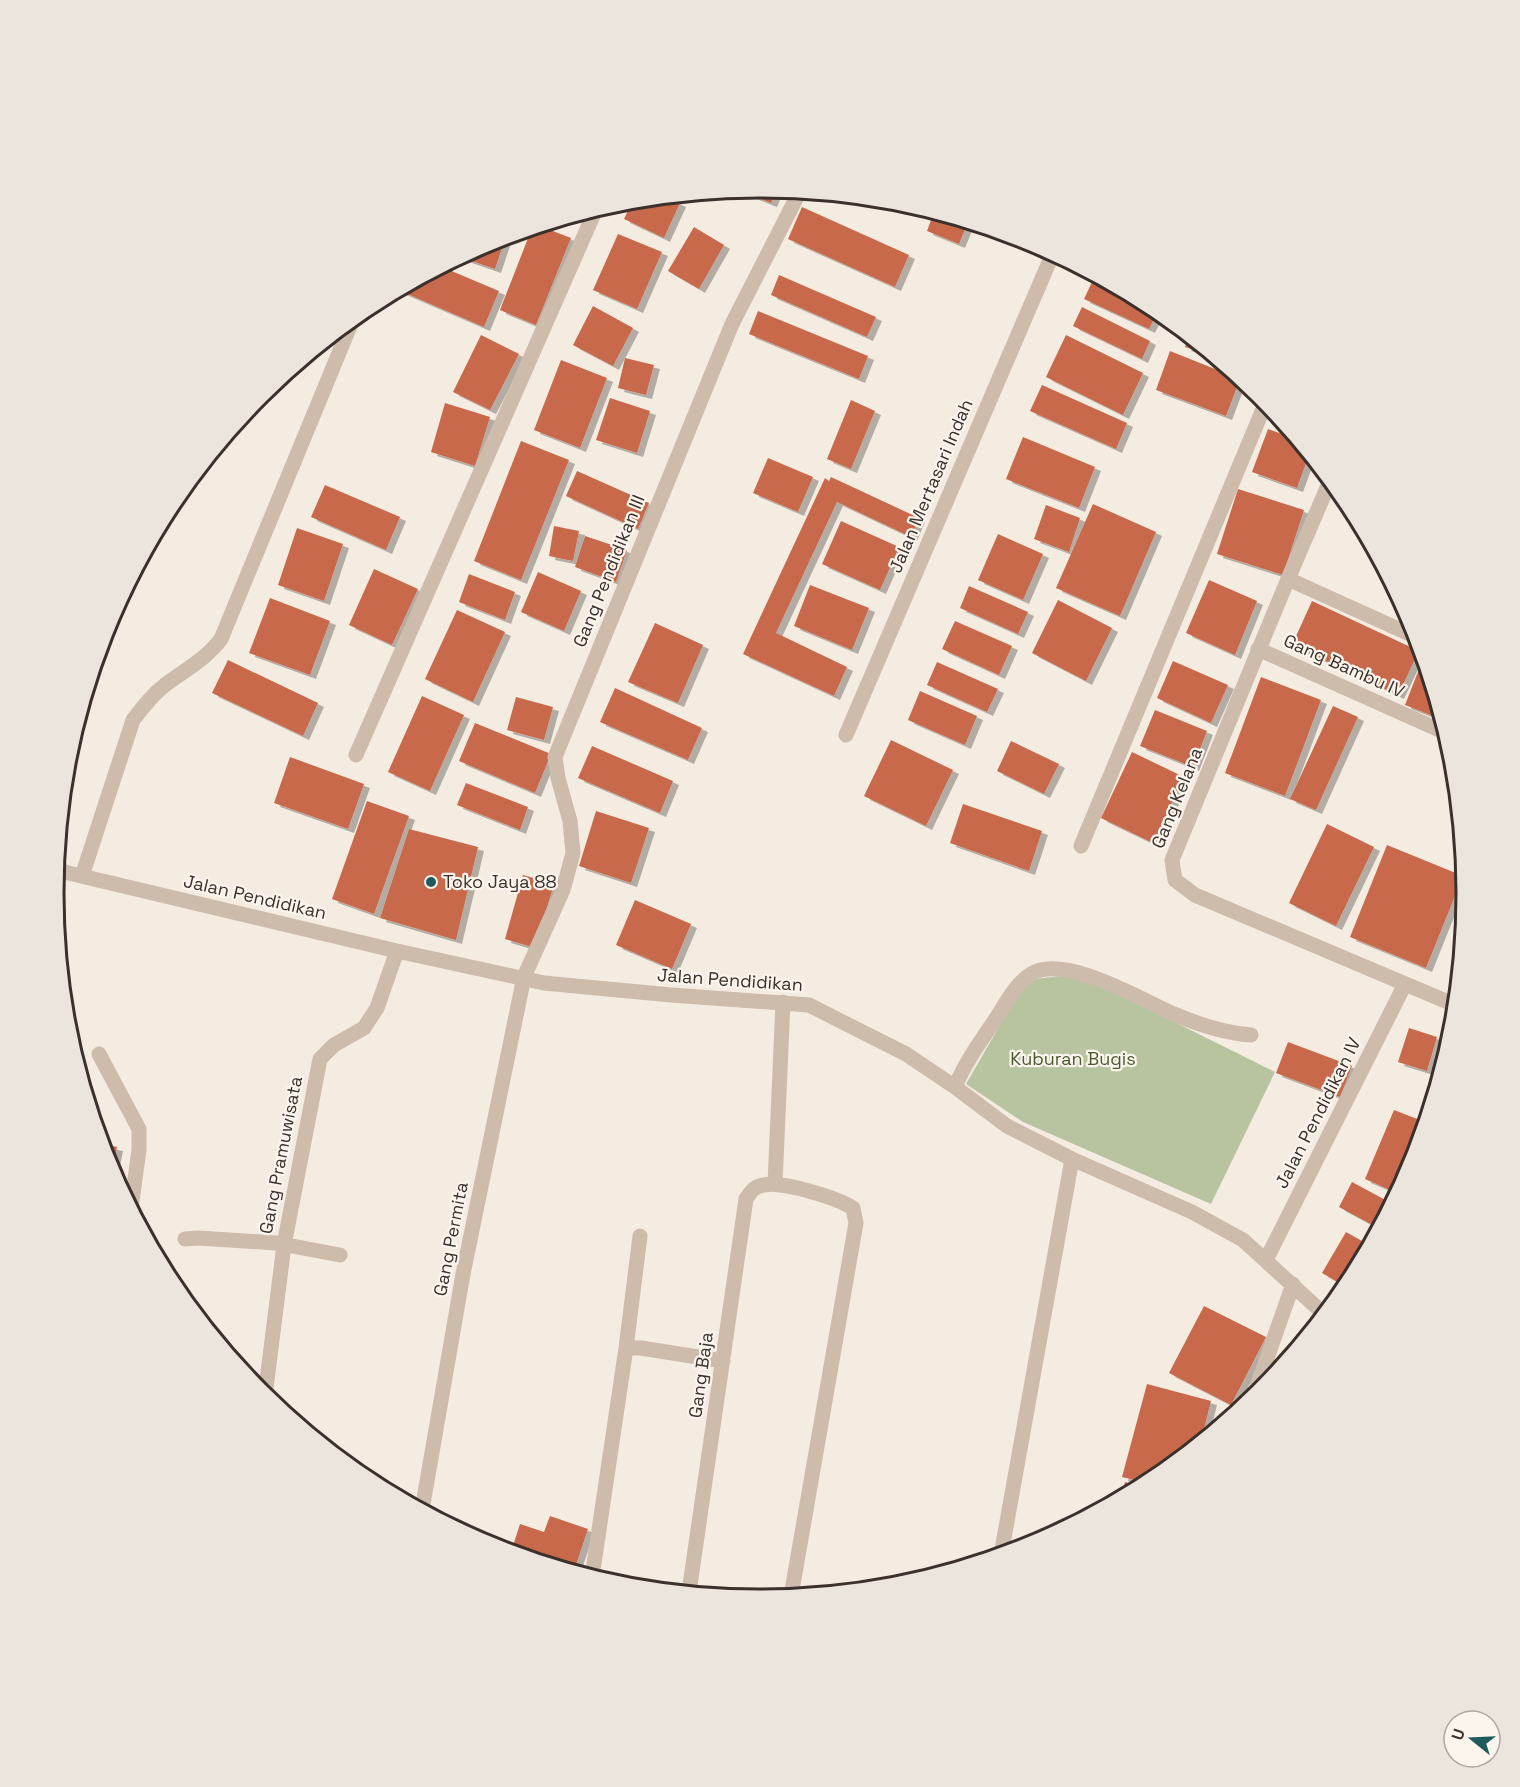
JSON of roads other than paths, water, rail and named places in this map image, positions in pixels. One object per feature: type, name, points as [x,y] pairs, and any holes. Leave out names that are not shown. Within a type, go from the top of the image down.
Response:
[{"type":"street","name":"Gang Pendidikan III","points":[[524,977],[563,890],[573,853],[570,820],[558,778],[555,757],[732,324],[796,199]]},
{"type":"street","points":[[356,755],[592,219]]},
{"type":"street","name":"Jalan Mertasari Indah","points":[[846,735],[1050,262]]},
{"type":"street","points":[[82,876],[134,720],[146,702],[165,685],[212,652],[221,639],[346,335]]},
{"type":"street","points":[[1081,846],[1262,412]]},
{"type":"street","name":"Gang Kelana","points":[[1326,490],[1172,860],[1175,880],[1195,894],[1447,1002]]},
{"type":"street","points":[[1288,579],[1405,632]]},
{"type":"street","name":"Gang Bambu IV","points":[[1258,649],[1435,728]]},
{"type":"street","name":"Jalan Pendidikan","points":[[65,872],[397,951],[544,983],[809,1005],[906,1054],[955,1087],[1006,1126],[1072,1159],[1192,1212],[1243,1240],[1318,1308]]},
{"type":"street","name":"Gang Pramuwisata","points":[[267,1383],[284,1245],[320,1059],[334,1045],[364,1028],[377,1008],[397,951]]},
{"type":"street","points":[[955,1087],[963,1068],[1018,986],[1032,973],[1056,969],[1075,972],[1095,978],[1208,1027],[1235,1034],[1251,1035]]},
{"type":"street","name":"Gang Permita","points":[[423,1502],[464,1274],[524,977]]},
{"type":"street","name":"Jalan Pendidikan IV","points":[[1266,1260],[1405,984]]},
{"type":"street","points":[[783,1002],[775,1184],[840,1200],[854,1208],[856,1223],[792,1588]]},
{"type":"street","points":[[99,1054],[139,1129],[139,1150],[133,1194]]},
{"type":"street","points":[[1003,1545],[1072,1159]]},
{"type":"street","name":"Gang Baja","points":[[690,1585],[746,1198],[752,1190],[762,1185],[775,1184]]},
{"type":"street","points":[[593,1568],[626,1348],[639,1236]]},
{"type":"street","points":[[185,1239],[284,1245],[340,1255]]},
{"type":"street","points":[[1261,1376],[1293,1284]]},
{"type":"street","points":[[626,1348],[641,1348],[723,1361]]},
{"type":"place","name":"Toko Jaya 88","points":[[431,882]]},
{"type":"park label","name":"Kuburan Bugis","points":[[1073,1059]]}]
